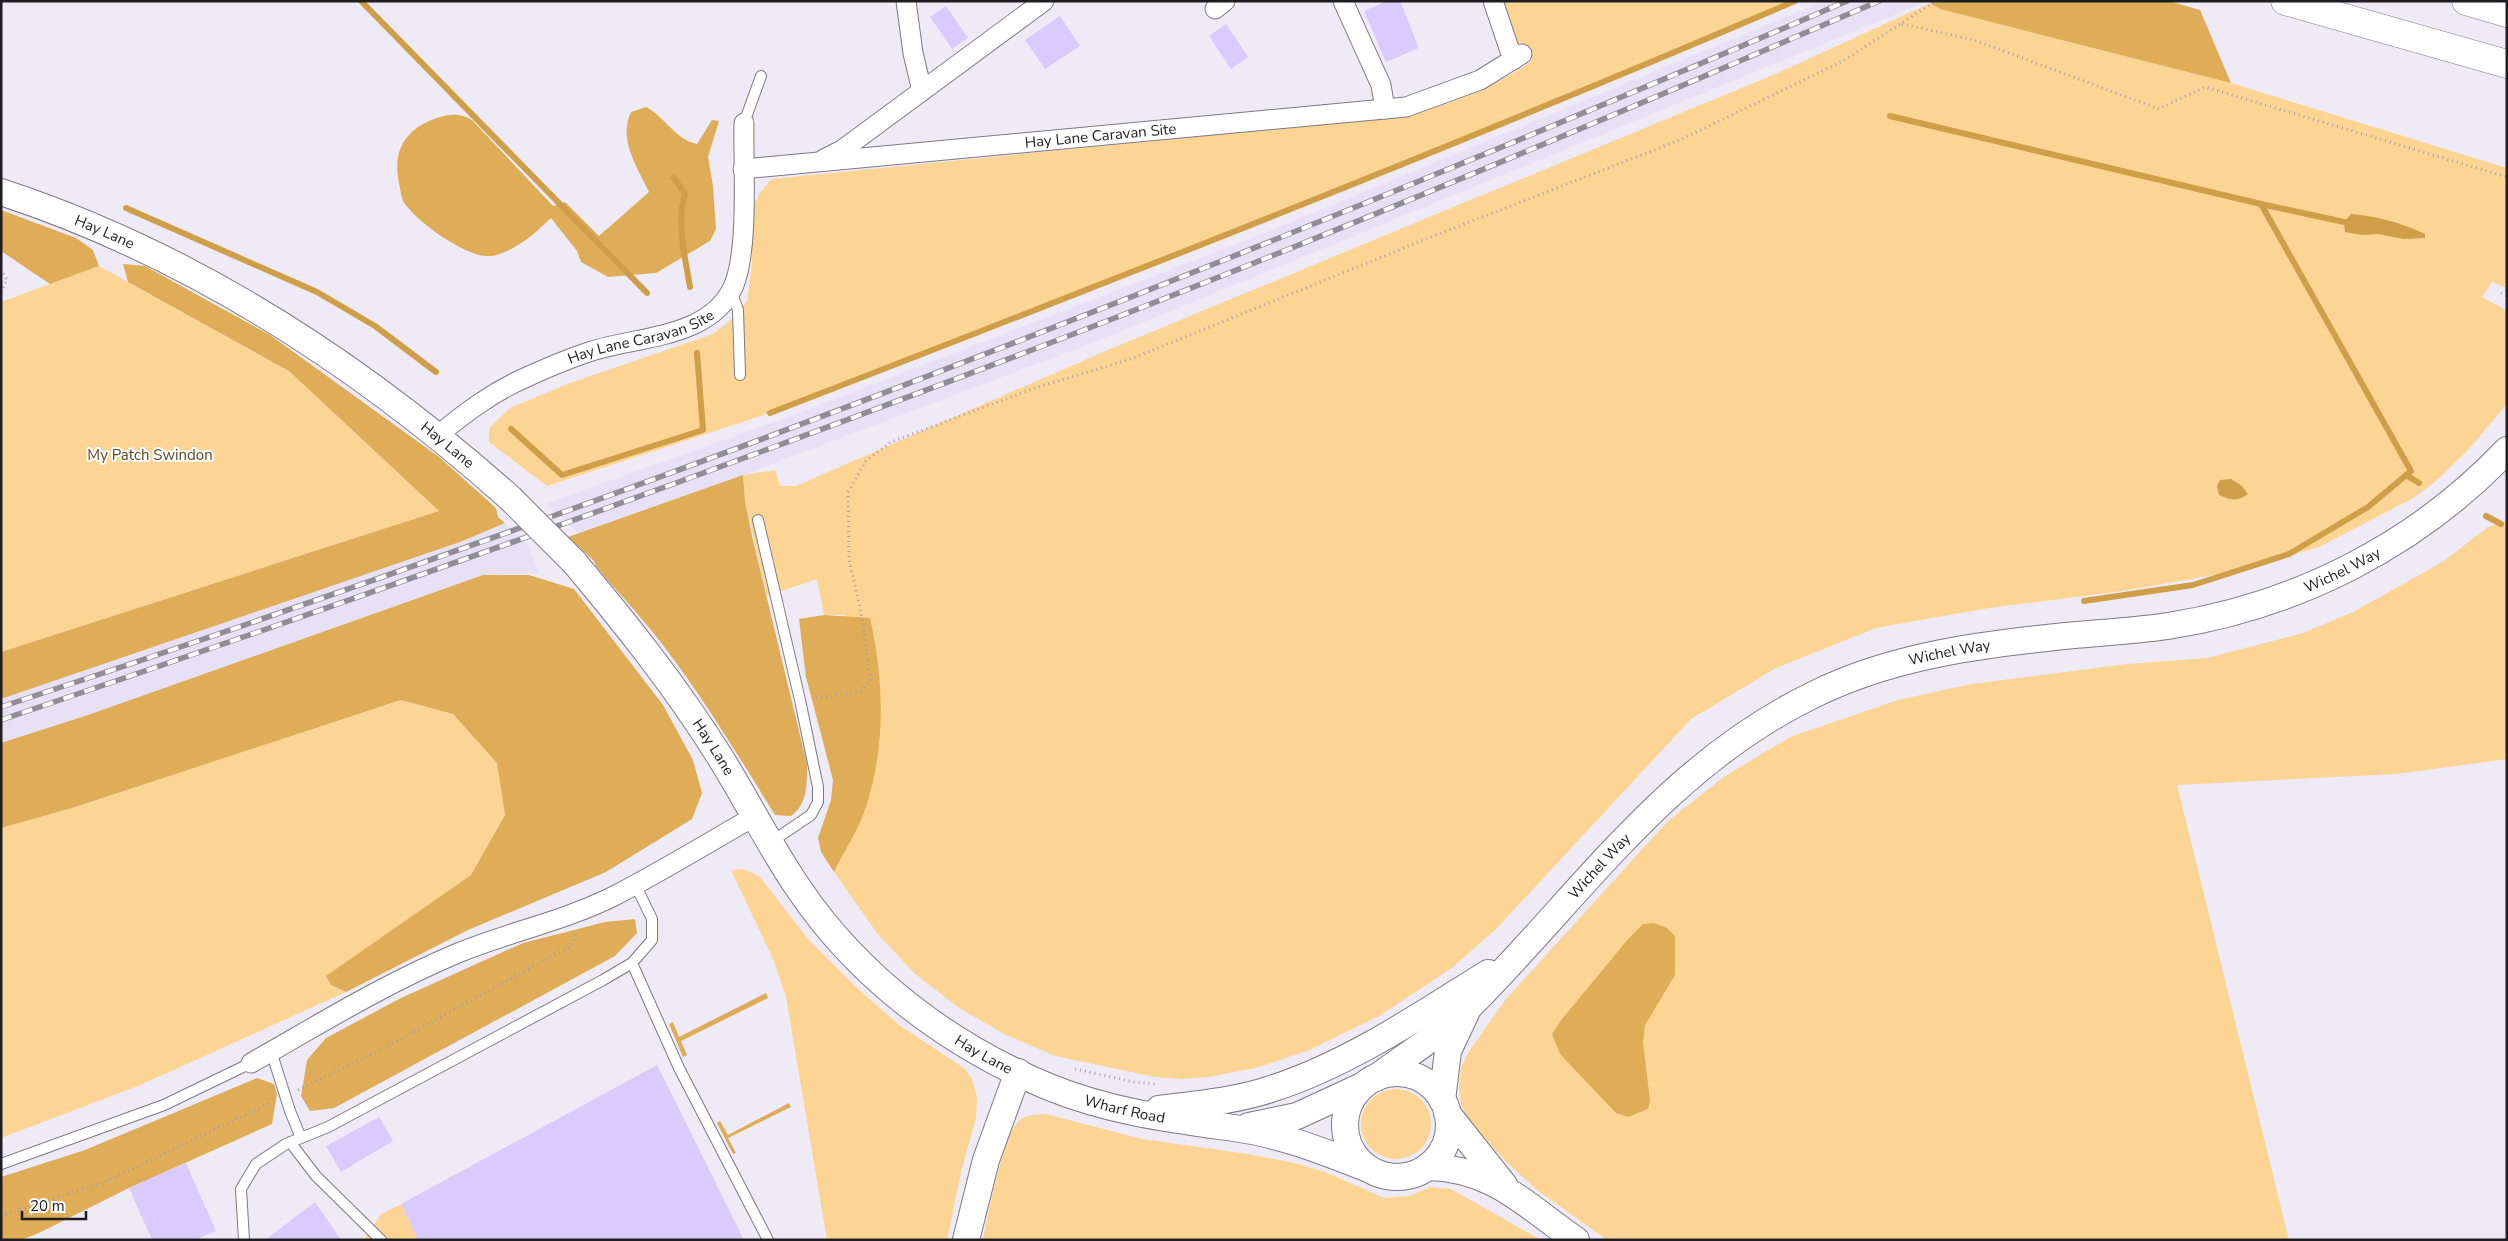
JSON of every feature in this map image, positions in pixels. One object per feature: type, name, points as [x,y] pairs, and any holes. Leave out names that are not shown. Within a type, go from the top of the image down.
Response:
[{"type":"highway","points":[[2285,1],[2507,64]]},
{"type":"highway","points":[[2466,1],[2507,13]]},
{"type":"main road","name":"Hay Lane","points":[[1,192],[99,229],[145,250],[253,308],[331,358],[437,436],[510,498],[574,562],[627,627],[695,719],[770,843],[814,910],[847,949],[884,985],[930,1022],[1018,1072],[982,1175],[966,1240]]},
{"type":"main road","name":"Wichel Way","points":[[1370,1082],[1470,1006],[1649,814],[1694,771],[1756,727],[1815,694],[1871,671],[1928,656],[1998,643],[2167,626],[2229,614],[2284,598],[2324,581],[2415,529],[2470,488],[2507,450]]},
{"type":"main road","points":[[1130,1113],[1250,1095],[1290,1082],[1376,1040],[1515,957]]},
{"type":"main road","name":"Wichel Way","points":[[1444,1107],[1448,1051],[1470,1006]]},
{"type":"main road","name":"Wharf Road","points":[[1018,1072],[1086,1101],[1130,1113],[1236,1128],[1296,1143],[1383,1175],[1402,1176],[1427,1167],[1466,1171],[1510,1192],[1576,1240]]},
{"type":"main road","name":"Wharf Road","points":[[1236,1128],[1297,1116],[1390,1074],[1410,1075],[1428,1084],[1510,1192]]},
{"type":"main road","name":"Wharf Road","points":[[1370,1082],[1348,1107],[1345,1126],[1352,1152],[1360,1162],[1371,1170]]},
{"type":"main road","points":[[1427,1167],[1440,1153],[1446,1140],[1448,1127],[1444,1107]]},
{"type":"street","points":[[906,1],[913,53],[922,91]]},
{"type":"street","name":"Hay Lane Caravan Site","points":[[816,162],[842,150],[1044,1]]},
{"type":"street","points":[[1343,1],[1381,85],[1385,109]]},
{"type":"street","name":"Hay Lane Caravan Site","points":[[743,170],[1406,107],[1442,96],[1480,80],[1517,57],[1493,1]]},
{"type":"street","name":"Hay Lane Caravan Site","points":[[437,436],[470,408],[496,391],[591,351],[686,328],[711,315],[731,291],[740,262],[744,123]]},
{"type":"street","points":[[251,1063],[386,989],[456,954],[506,934],[578,911],[635,884],[755,816]]},
{"type":"lane","points":[[744,123],[761,76]]},
{"type":"lane","points":[[731,291],[738,310],[740,375]]},
{"type":"lane","points":[[758,520],[800,700],[818,788],[818,802],[811,814],[770,843]]},
{"type":"lane","points":[[244,1240],[241,1189],[256,1164],[290,1142],[328,1127],[553,1008],[632,962],[652,940],[652,919],[635,884]]},
{"type":"lane","points":[[632,962],[678,1068],[768,1240]]},
{"type":"lane","points":[[271,1051],[301,1138]]},
{"type":"lane","points":[[1,1164],[164,1105],[251,1063]]},
{"type":"lane","points":[[290,1142],[316,1176],[381,1240]]},
{"type":"path","points":[[800,700],[860,692],[870,680],[861,612],[849,559],[848,492],[866,461],[891,442],[1035,388],[1131,359],[1440,234],[1680,140],[1843,61],[1936,1]]},
{"type":"path","points":[[1901,24],[1974,40],[2159,109],[2205,87],[2507,177]]},
{"type":"path","points":[[1,270],[7,280],[1,292]]},
{"type":"path","points":[[2501,293],[2507,296]]},
{"type":"path","points":[[1,1216],[106,1182],[380,1050],[569,947],[576,936],[578,911]]},
{"type":"path","points":[[1074,1069],[1126,1081],[1162,1085]]},
{"type":"shaded area","points":[[1824,1],[1928,1],[1100,340],[743,475],[578,533],[545,504],[786,418],[1260,235]]},
{"type":"shaded area","points":[[1934,1],[2169,1],[2200,10],[2231,83],[1940,9],[1930,3]]},
{"type":"shaded area","points":[[646,107],[683,138],[697,144],[712,120],[719,121],[708,157],[713,186],[716,229],[710,241],[656,273],[608,277],[581,262],[577,251],[551,218],[531,236],[508,251],[491,256],[481,255],[456,245],[430,228],[403,201],[397,173],[397,163],[406,139],[412,132],[429,121],[456,115],[472,120],[553,206],[565,202],[599,236],[649,192],[631,153],[627,132],[631,112]]},
{"type":"shaded area","points":[[1,210],[76,238],[93,250],[99,266],[50,284],[1,251]]},
{"type":"shaded area","points":[[2351,214],[2370,216],[2398,223],[2425,234],[2425,238],[2403,239],[2378,234],[2362,235],[2345,232],[2344,222]]},
{"type":"shaded area","points":[[123,264],[145,266],[270,335],[439,457],[496,508],[498,517],[505,523],[460,542],[1,699],[1,652],[439,511],[289,371],[128,282]]},
{"type":"shaded area","points":[[743,475],[745,501],[752,536],[807,764],[804,799],[797,811],[791,816],[775,815],[716,720],[668,652],[596,566],[594,561],[568,537]]},
{"type":"shaded area","points":[[2231,479],[2242,486],[2248,494],[2234,499],[2219,495],[2217,486],[2220,480]]},
{"type":"shaded area","points":[[505,523],[529,547],[539,573],[483,575],[88,715],[1,743],[1,699],[460,542]]},
{"type":"shaded area","points":[[483,575],[529,575],[574,589],[663,705],[693,760],[702,793],[692,819],[606,872],[468,930],[346,992],[331,985],[326,976],[471,875],[505,815],[497,763],[453,714],[401,700],[72,808],[1,828],[1,743],[88,715]]},
{"type":"shaded area","points":[[824,615],[870,618],[878,665],[881,712],[877,760],[866,807],[834,872],[821,852],[818,838],[831,800],[833,780],[806,677],[799,619]]},
{"type":"shaded area","points":[[635,919],[637,933],[615,956],[334,1108],[310,1111],[301,1096],[307,1060],[326,1038],[401,998],[523,943],[605,922]]},
{"type":"shaded area","points":[[1654,923],[1667,928],[1675,936],[1675,975],[1645,1025],[1643,1042],[1650,1101],[1648,1109],[1628,1117],[1616,1113],[1560,1054],[1552,1034],[1562,1019],[1629,938],[1643,924]]},
{"type":"shaded area","points":[[766,993],[768,998],[681,1041],[687,1055],[683,1057],[669,1024],[673,1022],[679,1037]]},
{"type":"shaded area","points":[[257,1078],[274,1084],[277,1094],[272,1124],[129,1188],[39,1233],[21,1240],[1,1240],[1,1177],[85,1150]]},
{"type":"shaded area","points":[[789,1103],[791,1107],[728,1138],[736,1153],[733,1154],[717,1123],[720,1121],[728,1135]]},
{"type":"green space","points":[[1498,1],[1795,1],[1561,101],[1176,256],[770,413],[547,486],[489,442],[489,428],[510,408],[570,383],[713,334],[733,318],[747,301],[752,264],[751,210],[760,193],[771,179],[1394,117],[1413,113],[1449,103],[1483,89],[1532,61],[1523,43],[1514,43]]},
{"type":"green space","points":[[1930,3],[1940,9],[2231,83],[2507,168],[2507,288],[2492,282],[2482,297],[2507,311],[2507,404],[2468,450],[2435,482],[2413,498],[2319,547],[2243,570],[2116,592],[1989,608],[1876,628],[1776,668],[1691,719],[1497,928],[1453,967],[1379,1016],[1307,1051],[1255,1068],[1209,1077],[1182,1079],[1155,1077],[1055,1056],[1004,1034],[959,1008],[914,973],[877,933],[834,872],[866,808],[846,615],[824,615],[817,579],[767,596],[745,501],[743,475],[775,470],[780,486],[796,486],[1103,352],[1780,72]]},
{"type":"green space","name":"My Patch Swindon","points":[[99,266],[289,371],[439,511],[1,652],[1,302]]},
{"type":"green space","points":[[2507,521],[2507,759],[2397,774],[2177,785],[2289,1240],[1607,1240],[1537,1190],[1506,1162],[1467,1117],[1461,1104],[1459,1086],[1461,1068],[1470,1050],[1506,999],[1668,821],[1725,776],[1790,737],[1898,700],[1971,684],[2127,664],[2207,658],[2303,633],[2353,612],[2444,561],[2488,527]]},
{"type":"green space","points":[[401,700],[453,714],[497,763],[505,815],[471,875],[371,945],[331,985],[346,992],[138,1086],[1,1138],[1,828],[72,808]]},
{"type":"green space","points":[[744,869],[760,877],[808,939],[856,987],[899,1025],[964,1068],[972,1079],[977,1097],[976,1118],[961,1172],[947,1240],[827,1240],[786,997],[774,961],[731,870]]},
{"type":"green space","points":[[1396,1089],[1409,1092],[1421,1099],[1428,1111],[1431,1124],[1428,1137],[1421,1149],[1409,1156],[1396,1159],[1383,1156],[1371,1149],[1364,1137],[1361,1124],[1364,1111],[1371,1099],[1383,1092]]},
{"type":"green space","points":[[1046,1114],[1142,1139],[1248,1154],[1294,1163],[1325,1172],[1384,1198],[1409,1196],[1430,1187],[1451,1189],[1541,1240],[983,1240],[996,1178],[1012,1131],[1021,1119],[1031,1115]]},
{"type":"green space","points":[[401,1204],[418,1240],[364,1240],[381,1214]]},
{"type":"building","points":[[1387,1],[1400,1],[1419,48],[1386,62],[1364,11]]},
{"type":"building","points":[[946,6],[968,38],[952,49],[930,17]]},
{"type":"building","points":[[1060,16],[1080,46],[1045,69],[1025,40]]},
{"type":"building","points":[[1226,24],[1248,57],[1231,69],[1209,36]]},
{"type":"building","points":[[657,1065],[744,1240],[418,1240],[401,1204]]},
{"type":"building","points":[[379,1117],[393,1141],[341,1172],[326,1146]]},
{"type":"building","points":[[186,1163],[216,1231],[195,1240],[152,1240],[129,1188]]},
{"type":"building","points":[[315,1202],[341,1240],[265,1240]]},
{"type":"waterway","points":[[361,1],[647,293]]},
{"type":"waterway","points":[[770,413],[1284,212],[1540,108],[1795,1]]},
{"type":"waterway","points":[[1890,116],[2344,222]]},
{"type":"waterway","points":[[674,178],[685,194],[682,205],[681,228],[690,287]]},
{"type":"waterway","points":[[2084,601],[2193,585],[2289,554],[2368,507],[2411,471],[2261,204]]},
{"type":"waterway","points":[[126,208],[317,292],[375,326],[436,372]]},
{"type":"waterway","points":[[511,429],[562,475],[703,430],[697,353]]},
{"type":"waterway","points":[[2406,475],[2419,483]]},
{"type":"waterway","points":[[2486,516],[2501,524]]},
{"type":"railway","points":[[1,707],[235,628],[468,546],[701,462],[932,375],[1162,285],[1391,192],[1620,98],[1847,1]]},
{"type":"railway","points":[[1,720],[540,532],[809,434],[1076,333],[1479,171],[1879,1]]}]
